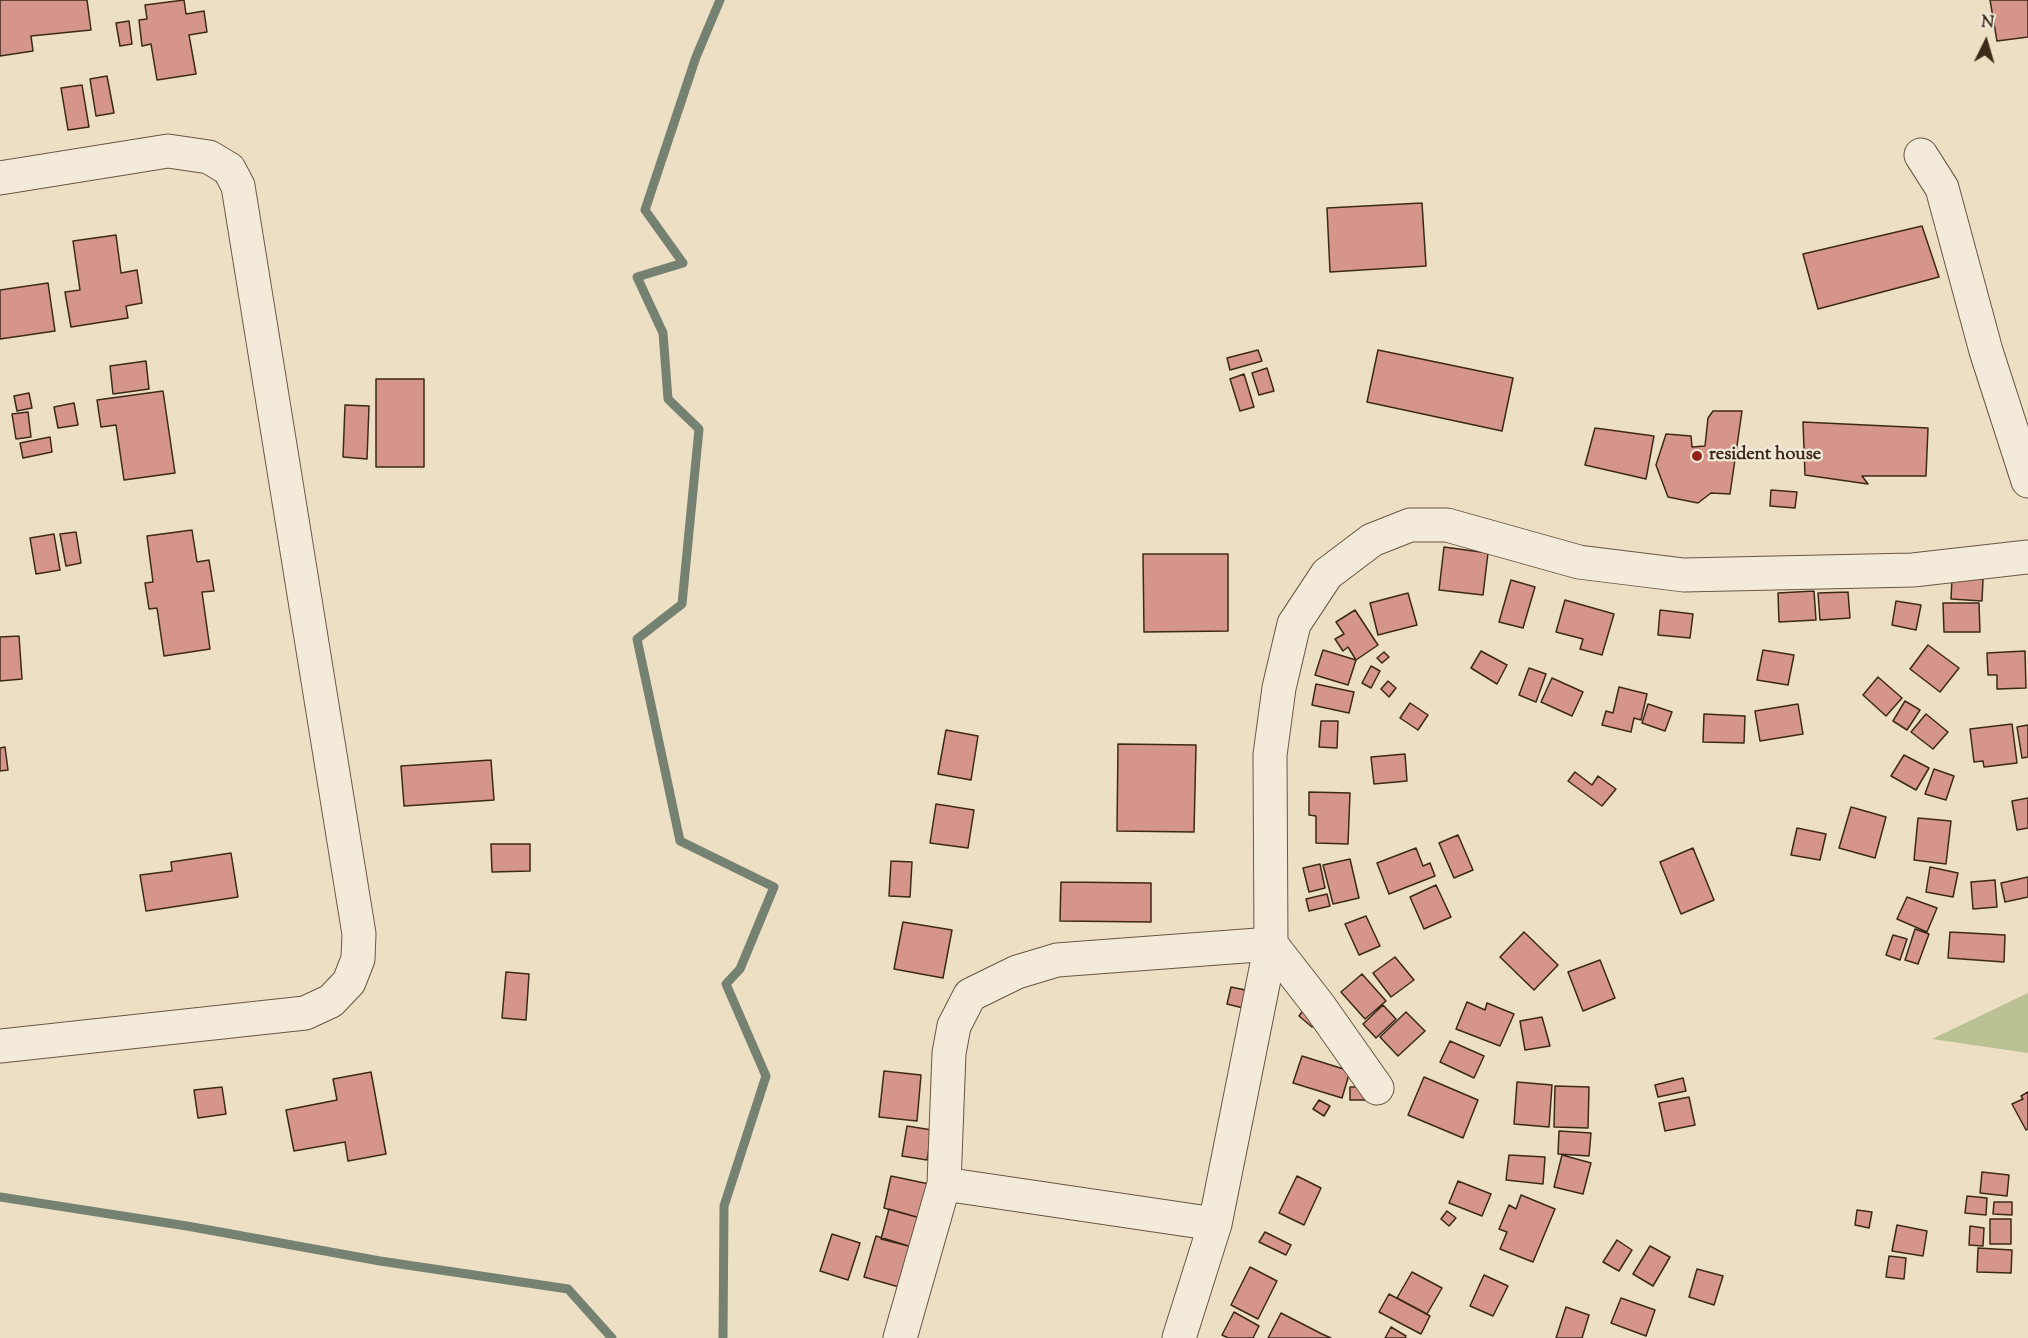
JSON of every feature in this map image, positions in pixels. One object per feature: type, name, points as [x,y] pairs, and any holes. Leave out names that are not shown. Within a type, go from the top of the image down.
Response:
[{"type":"street","points":[[0,178],[168,151],[209,157],[229,169],[238,186],[360,934],[358,958],[349,982],[331,1001],[305,1012],[0,1046]]},
{"type":"street","points":[[1921,155],[1942,188],[1986,351],[2028,481]]},
{"type":"street","points":[[1179,1338],[1215,1224],[1271,944],[1270,755],[1279,688],[1294,624],[1327,574],[1372,540],[1410,525],[1447,525],[1579,561],[1684,575],[1914,570],[2028,557]]},
{"type":"street","points":[[1271,944],[1333,1024],[1377,1088]]},
{"type":"street","points":[[900,1338],[944,1184],[949,1053],[954,1026],[970,995],[1017,972],[1057,960],[1271,944]]},
{"type":"street","points":[[944,1184],[1215,1224]]},
{"type":"green space","points":[[2028,993],[2028,1053],[1932,1039]]},
{"type":"building","points":[[0,0],[87,0],[91,30],[31,36],[33,51],[0,56]]},
{"type":"building","points":[[184,0],[186,14],[204,11],[207,32],[189,35],[196,74],[157,80],[151,44],[142,46],[139,20],[147,19],[145,5]]},
{"type":"building","points":[[1990,0],[2028,0],[2028,37],[1997,41]]},
{"type":"building","points":[[129,21],[132,44],[120,46],[116,23]]},
{"type":"building","points":[[107,76],[114,113],[96,116],[90,79]]},
{"type":"building","points":[[82,85],[89,127],[68,130],[61,88]]},
{"type":"building","points":[[1422,203],[1426,266],[1330,272],[1327,208]]},
{"type":"building","points":[[1922,226],[1939,277],[1818,309],[1803,254]]},
{"type":"building","points":[[116,235],[121,273],[137,270],[142,303],[126,306],[128,318],[71,327],[65,292],[80,290],[73,241]]},
{"type":"building","points":[[48,283],[55,331],[0,339],[0,290]]},
{"type":"building","points":[[1258,350],[1262,361],[1230,370],[1227,358]]},
{"type":"building","points":[[1378,350],[1513,378],[1502,431],[1367,402]]},
{"type":"building","points":[[146,361],[149,389],[113,394],[110,366]]},
{"type":"building","points":[[1267,368],[1274,391],[1259,395],[1252,373]]},
{"type":"building","points":[[1244,374],[1254,407],[1240,411],[1230,379]]},
{"type":"building","points":[[376,379],[424,379],[424,467],[376,467]]},
{"type":"building","points":[[163,391],[175,473],[124,480],[116,425],[101,427],[97,400]]},
{"type":"building","points":[[29,393],[32,408],[17,411],[14,396]]},
{"type":"building","points":[[74,403],[78,425],[58,428],[54,407]]},
{"type":"building","points":[[345,405],[369,406],[367,459],[343,457]]},
{"type":"building","name":"resident house","points":[[1713,411],[1742,411],[1730,494],[1711,493],[1698,503],[1668,497],[1656,465],[1666,434],[1691,436],[1692,447],[1705,446],[1708,418]]},
{"type":"building","points":[[28,412],[31,437],[16,439],[12,414]]},
{"type":"building","points":[[1803,422],[1928,428],[1926,476],[1862,476],[1868,484],[1805,475]]},
{"type":"building","points":[[1595,428],[1654,436],[1646,479],[1585,465]]},
{"type":"building","points":[[50,437],[52,452],[23,458],[20,443]]},
{"type":"building","points":[[1771,490],[1797,492],[1795,508],[1770,506]]},
{"type":"building","points":[[192,530],[197,562],[209,560],[214,591],[202,592],[210,649],[164,656],[157,608],[149,609],[145,583],[153,582],[147,536]]},
{"type":"building","points":[[76,532],[81,563],[66,566],[60,534]]},
{"type":"building","points":[[54,534],[60,570],[36,574],[30,538]]},
{"type":"building","points":[[1444,547],[1488,553],[1483,595],[1439,590]]},
{"type":"building","points":[[1143,554],[1228,554],[1228,631],[1144,632]]},
{"type":"building","points":[[1952,578],[1983,579],[1982,601],[1951,599]]},
{"type":"building","points":[[1511,580],[1535,587],[1523,628],[1499,622]]},
{"type":"building","points":[[1814,591],[1816,620],[1779,622],[1778,593]]},
{"type":"building","points":[[1848,592],[1850,618],[1820,620],[1818,593]]},
{"type":"building","points":[[1408,593],[1417,625],[1378,635],[1370,603]]},
{"type":"building","points":[[1565,600],[1614,614],[1602,655],[1580,649],[1583,639],[1556,632]]},
{"type":"building","points":[[1896,601],[1921,605],[1916,630],[1892,625]]},
{"type":"building","points":[[1943,603],[1979,603],[1980,632],[1944,632]]},
{"type":"building","points":[[1355,610],[1378,645],[1356,660],[1348,647],[1343,651],[1335,639],[1344,634],[1336,622]]},
{"type":"building","points":[[1660,610],[1693,614],[1690,638],[1658,635]]},
{"type":"building","points":[[19,636],[22,679],[0,681],[0,637]]},
{"type":"building","points":[[1928,645],[1959,668],[1940,692],[1910,669]]},
{"type":"building","points":[[1323,650],[1356,660],[1348,685],[1315,675]]},
{"type":"building","points":[[1763,650],[1794,655],[1788,685],[1757,680]]},
{"type":"building","points":[[1481,651],[1507,665],[1497,684],[1471,668]]},
{"type":"building","points":[[2025,651],[2026,688],[1997,689],[1997,675],[1988,675],[1987,653]]},
{"type":"building","points":[[1384,652],[1389,657],[1382,663],[1377,658]]},
{"type":"building","points":[[1371,666],[1380,671],[1371,688],[1362,683]]},
{"type":"building","points":[[1529,668],[1546,674],[1536,702],[1519,695]]},
{"type":"building","points":[[1878,677],[1902,698],[1886,716],[1863,695]]},
{"type":"building","points":[[1552,678],[1583,692],[1572,716],[1541,702]]},
{"type":"building","points":[[1388,681],[1396,688],[1389,697],[1381,689]]},
{"type":"building","points":[[1316,684],[1354,692],[1349,713],[1312,705]]},
{"type":"building","points":[[1619,687],[1647,694],[1641,720],[1634,718],[1631,732],[1602,725],[1606,711],[1613,713]]},
{"type":"building","points":[[1905,701],[1920,710],[1907,730],[1893,721]]},
{"type":"building","points":[[1410,703],[1428,715],[1418,730],[1400,718]]},
{"type":"building","points":[[1648,704],[1672,712],[1665,731],[1642,723]]},
{"type":"building","points":[[1798,704],[1803,734],[1760,741],[1755,711]]},
{"type":"building","points":[[1704,714],[1745,716],[1744,743],[1703,742]]},
{"type":"building","points":[[1926,714],[1948,732],[1933,749],[1911,732]]},
{"type":"building","points":[[1321,721],[1338,721],[1337,748],[1319,747]]},
{"type":"building","points":[[2012,724],[2017,763],[1984,767],[1983,761],[1974,762],[1970,729]]},
{"type":"building","points":[[2028,725],[2028,757],[2022,758],[2017,727]]},
{"type":"building","points":[[946,730],[978,736],[971,780],[938,774]]},
{"type":"building","points":[[1118,744],[1196,745],[1194,832],[1117,831]]},
{"type":"building","points":[[5,747],[8,770],[0,771],[0,748]]},
{"type":"building","points":[[1405,754],[1407,781],[1374,784],[1371,757]]},
{"type":"building","points":[[1904,755],[1929,768],[1916,790],[1891,776]]},
{"type":"building","points":[[491,760],[494,800],[404,806],[401,766]]},
{"type":"building","points":[[1934,769],[1954,776],[1946,800],[1925,794]]},
{"type":"building","points":[[1575,772],[1592,785],[1598,776],[1616,789],[1602,806],[1568,781]]},
{"type":"building","points":[[1309,792],[1350,793],[1348,844],[1316,843],[1316,816],[1309,815]]},
{"type":"building","points":[[2028,798],[2028,828],[2017,830],[2012,801]]},
{"type":"building","points":[[936,804],[974,810],[968,848],[930,843]]},
{"type":"building","points":[[1851,807],[1886,817],[1875,858],[1839,848]]},
{"type":"building","points":[[1918,818],[1951,821],[1946,864],[1914,860]]},
{"type":"building","points":[[1797,828],[1826,834],[1820,860],[1791,855]]},
{"type":"building","points":[[1458,835],[1473,870],[1454,878],[1439,843]]},
{"type":"building","points":[[491,844],[530,844],[530,871],[492,872]]},
{"type":"building","points":[[1416,848],[1423,866],[1430,863],[1435,876],[1389,894],[1377,863]]},
{"type":"building","points":[[1693,848],[1714,900],[1681,914],[1660,862]]},
{"type":"building","points":[[231,853],[238,897],[146,911],[140,875],[172,871],[171,862]]},
{"type":"building","points":[[1350,859],[1359,898],[1333,904],[1323,865]]},
{"type":"building","points":[[891,861],[912,862],[910,897],[889,896]]},
{"type":"building","points":[[1320,864],[1325,888],[1309,892],[1303,868]]},
{"type":"building","points":[[1930,867],[1958,873],[1953,897],[1926,892]]},
{"type":"building","points":[[2028,877],[2028,897],[2005,902],[2001,883]]},
{"type":"building","points":[[1995,880],[1997,907],[1973,909],[1971,882]]},
{"type":"building","points":[[1061,882],[1151,883],[1151,922],[1060,921]]},
{"type":"building","points":[[1436,885],[1451,917],[1424,929],[1410,897]]},
{"type":"building","points":[[1327,894],[1330,906],[1309,911],[1306,899]]},
{"type":"building","points":[[1907,897],[1937,908],[1927,932],[1897,919]]},
{"type":"building","points":[[1366,916],[1380,946],[1359,955],[1345,924]]},
{"type":"building","points":[[903,922],[952,930],[943,978],[894,969]]},
{"type":"building","points":[[1915,929],[1929,934],[1918,964],[1905,960]]},
{"type":"building","points":[[1524,932],[1558,965],[1534,990],[1500,957]]},
{"type":"building","points":[[1950,932],[2005,935],[2004,962],[1948,958]]},
{"type":"building","points":[[1893,935],[1907,939],[1900,960],[1886,955]]},
{"type":"building","points":[[1395,957],[1414,980],[1391,997],[1373,973]]},
{"type":"building","points":[[1600,960],[1615,998],[1583,1011],[1568,972]]},
{"type":"building","points":[[506,972],[529,974],[526,1020],[502,1018]]},
{"type":"building","points":[[1362,974],[1386,1001],[1365,1019],[1341,992]]},
{"type":"building","points":[[1231,987],[1255,992],[1251,1010],[1227,1004]]},
{"type":"building","points":[[1467,1002],[1485,1010],[1487,1003],[1514,1014],[1500,1046],[1456,1029]]},
{"type":"building","points":[[1308,1004],[1321,1014],[1312,1027],[1299,1016]]},
{"type":"building","points":[[1383,1005],[1396,1019],[1376,1038],[1363,1024]]},
{"type":"building","points":[[1406,1012],[1425,1031],[1398,1056],[1380,1037]]},
{"type":"building","points":[[1542,1017],[1550,1046],[1525,1050],[1520,1021]]},
{"type":"building","points":[[1450,1041],[1484,1056],[1474,1078],[1440,1062]]},
{"type":"building","points":[[1302,1056],[1350,1071],[1342,1098],[1293,1083]]},
{"type":"building","points":[[884,1071],[921,1075],[917,1121],[879,1117]]},
{"type":"building","points":[[371,1072],[386,1154],[348,1161],[345,1142],[294,1151],[286,1110],[337,1100],[333,1079]]},
{"type":"building","points":[[1424,1077],[1478,1100],[1463,1138],[1408,1115]]},
{"type":"building","points":[[1683,1078],[1686,1091],[1658,1097],[1655,1085]]},
{"type":"building","points":[[1517,1082],[1552,1085],[1549,1127],[1514,1124]]},
{"type":"building","points":[[1555,1086],[1589,1087],[1588,1128],[1554,1127]]},
{"type":"building","points":[[222,1087],[226,1114],[198,1118],[194,1090]]},
{"type":"building","points":[[1350,1087],[1368,1087],[1367,1100],[1350,1100]]},
{"type":"building","points":[[2028,1092],[2028,1129],[2026,1130],[2012,1104],[2023,1099],[2021,1096]]},
{"type":"building","points":[[1689,1097],[1695,1125],[1665,1131],[1659,1103]]},
{"type":"building","points":[[1319,1100],[1330,1106],[1324,1116],[1313,1109]]},
{"type":"building","points":[[907,1126],[932,1130],[927,1160],[902,1156]]},
{"type":"building","points":[[1559,1131],[1591,1133],[1589,1156],[1558,1154]]},
{"type":"building","points":[[1509,1155],[1545,1157],[1543,1184],[1506,1180]]},
{"type":"building","points":[[1562,1155],[1591,1163],[1583,1194],[1554,1187]]},
{"type":"building","points":[[1982,1172],[2009,1175],[2007,1196],[1980,1193]]},
{"type":"building","points":[[891,1176],[929,1184],[920,1218],[884,1208]]},
{"type":"building","points":[[1297,1176],[1321,1188],[1304,1225],[1279,1213]]},
{"type":"building","points":[[1458,1181],[1491,1194],[1482,1216],[1449,1203]]},
{"type":"building","points":[[1521,1195],[1555,1209],[1533,1262],[1500,1249],[1507,1232],[1499,1229],[1509,1205],[1516,1209]]},
{"type":"building","points":[[1967,1196],[1987,1198],[1986,1215],[1965,1213]]},
{"type":"building","points":[[1994,1202],[2012,1202],[2012,1215],[1993,1214]]},
{"type":"building","points":[[889,1209],[920,1218],[912,1247],[881,1239]]},
{"type":"building","points":[[1857,1210],[1872,1212],[1869,1228],[1855,1225]]},
{"type":"building","points":[[1447,1211],[1456,1218],[1449,1226],[1441,1219]]},
{"type":"building","points":[[1990,1219],[2011,1219],[2011,1244],[1990,1244]]},
{"type":"building","points":[[1897,1225],[1927,1231],[1923,1256],[1892,1251]]},
{"type":"building","points":[[1970,1226],[1984,1228],[1983,1246],[1969,1245]]},
{"type":"building","points":[[1265,1232],[1291,1245],[1286,1255],[1259,1242]]},
{"type":"building","points":[[832,1234],[860,1243],[848,1280],[820,1271]]},
{"type":"building","points":[[876,1236],[912,1247],[899,1287],[864,1277]]},
{"type":"building","points":[[1617,1240],[1632,1250],[1619,1271],[1603,1262]]},
{"type":"building","points":[[1650,1246],[1670,1257],[1653,1286],[1633,1274]]},
{"type":"building","points":[[1978,1248],[2012,1250],[2011,1273],[1977,1272]]},
{"type":"building","points":[[1889,1256],[1906,1258],[1904,1279],[1886,1277]]},
{"type":"building","points":[[1250,1267],[1277,1281],[1258,1319],[1231,1305]]},
{"type":"building","points":[[1697,1269],[1723,1276],[1714,1305],[1689,1297]]},
{"type":"building","points":[[1412,1272],[1442,1288],[1427,1314],[1397,1298]]},
{"type":"building","points":[[1484,1275],[1508,1286],[1493,1316],[1470,1306]]},
{"type":"building","points":[[1389,1294],[1430,1316],[1421,1334],[1379,1312]]},
{"type":"building","points":[[1621,1298],[1655,1310],[1646,1336],[1611,1323]]},
{"type":"building","points":[[1566,1307],[1589,1315],[1582,1338],[1556,1338]]},
{"type":"building","points":[[1234,1312],[1259,1326],[1253,1338],[1228,1338],[1222,1335]]},
{"type":"building","points":[[1281,1313],[1322,1334],[1331,1338],[1268,1338]]},
{"type":"building","points":[[1391,1327],[1406,1336],[1405,1338],[1385,1338]]},
{"type":"waterway","points":[[720,0],[696,57],[645,210],[683,263],[637,277],[663,333],[668,399],[699,429],[682,604],[637,639],[680,841],[774,887],[740,969],[726,984],[766,1076],[724,1206],[723,1338]]},
{"type":"waterway","points":[[0,1197],[187,1226],[380,1261],[568,1289],[612,1338]]},
{"type":"place","name":"resident house","points":[[1697,456]]}]
